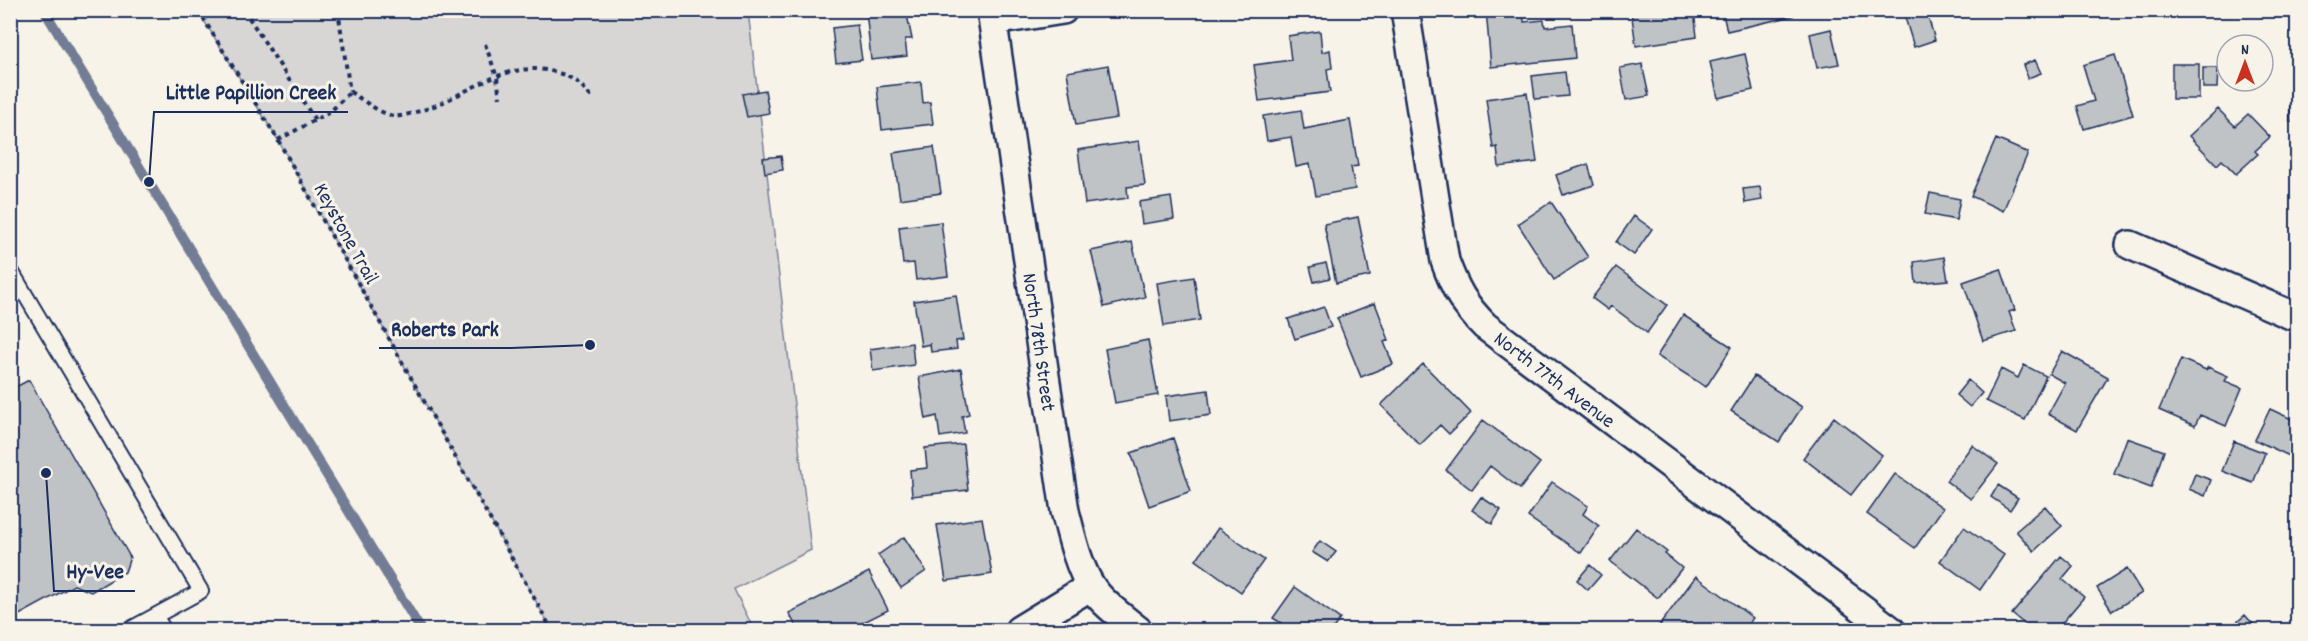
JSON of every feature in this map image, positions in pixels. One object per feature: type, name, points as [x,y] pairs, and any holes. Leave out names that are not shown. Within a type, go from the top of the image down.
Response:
[{"type":"street","points":[[992,16],[1063,10]]},
{"type":"street","name":"North 77th Avenue","points":[[1405,10],[1445,261],[1454,286],[1467,307],[1485,326],[1891,630]]},
{"type":"street","name":"North 78th Street","points":[[992,16],[1065,511],[1075,548],[1091,586]]},
{"type":"street","points":[[2130,245],[2298,318]]},
{"type":"street","points":[[1019,630],[1091,586],[1115,611],[1138,630]]},
{"type":"lane","points":[[10,269],[201,591],[129,630]]},
{"type":"lane","points":[[155,616],[164,630]]},
{"type":"path","name":"Keystone Trail","points":[[198,10],[278,140],[552,630]]},
{"type":"path","points":[[244,10],[315,120]]},
{"type":"path","points":[[339,10],[350,92]]},
{"type":"path","points":[[485,45],[497,76],[500,98]]},
{"type":"path","points":[[350,92],[391,116],[403,115],[423,111],[497,76],[522,68],[544,69],[570,76],[581,84],[592,98]]},
{"type":"path","points":[[278,140],[330,112],[350,92]]},
{"type":"shaded area","points":[[198,11],[748,11],[811,550],[734,589],[754,630],[552,630],[278,140]]},
{"type":"building","points":[[866,10],[906,10],[912,39],[905,39],[907,56],[871,60]]},
{"type":"building","points":[[1486,10],[1523,10],[1524,22],[1544,20],[1545,27],[1572,24],[1575,58],[1491,67]]},
{"type":"building","points":[[1631,10],[1694,10],[1697,37],[1636,46]]},
{"type":"building","points":[[1722,10],[1792,10],[1793,16],[1727,31]]},
{"type":"building","points":[[1926,10],[1935,40],[1914,47],[1903,11]]},
{"type":"building","points":[[857,25],[862,60],[836,63],[832,28]]},
{"type":"building","points":[[1831,29],[1839,64],[1817,68],[1810,34]]},
{"type":"building","points":[[1320,31],[1322,52],[1330,50],[1332,68],[1327,69],[1330,92],[1259,101],[1254,65],[1291,60],[1288,36]]},
{"type":"building","points":[[1745,54],[1753,90],[1718,98],[1710,62]]},
{"type":"building","points":[[2115,55],[2133,115],[2084,129],[2077,106],[2094,101],[2083,65]]},
{"type":"building","points":[[2035,60],[2041,73],[2028,78],[2023,65]]},
{"type":"building","points":[[1642,64],[1649,96],[1626,100],[1620,68]]},
{"type":"building","points":[[2172,64],[2199,64],[2199,99],[2172,99]]},
{"type":"building","points":[[1108,65],[1117,118],[1076,125],[1067,72]]},
{"type":"building","points":[[2203,68],[2215,68],[2215,88],[2203,88]]},
{"type":"building","points":[[1565,72],[1568,96],[1535,99],[1532,76]]},
{"type":"building","points":[[921,82],[923,103],[930,102],[933,124],[882,130],[877,87]]},
{"type":"building","points":[[765,90],[769,113],[747,117],[742,94]]},
{"type":"building","points":[[1527,93],[1537,162],[1499,167],[1497,147],[1493,148],[1486,99]]},
{"type":"building","points":[[2290,96],[2298,96],[2298,122],[2290,122]]},
{"type":"building","points":[[2218,109],[2235,126],[2248,114],[2270,137],[2255,151],[2258,154],[2236,174],[2222,160],[2217,165],[2189,136]]},
{"type":"building","points":[[1301,110],[1304,129],[1350,120],[1358,166],[1351,167],[1355,189],[1316,196],[1310,164],[1296,167],[1291,137],[1267,141],[1263,116]]},
{"type":"building","points":[[1996,139],[2028,153],[2003,211],[1971,196]]},
{"type":"building","points":[[1139,141],[1145,185],[1127,187],[1128,198],[1085,204],[1078,150]]},
{"type":"building","points":[[934,147],[941,193],[900,199],[893,153]]},
{"type":"building","points":[[781,156],[783,170],[765,173],[763,158]]},
{"type":"building","points":[[1588,164],[1594,185],[1563,195],[1556,175]]},
{"type":"building","points":[[1760,187],[1762,200],[1745,203],[1743,189]]},
{"type":"building","points":[[1930,193],[1960,199],[1956,220],[1925,214]]},
{"type":"building","points":[[1171,197],[1174,219],[1142,224],[1139,202]]},
{"type":"building","points":[[1551,202],[1588,257],[1554,280],[1518,224]]},
{"type":"building","points":[[1634,216],[1652,229],[1634,255],[1616,242]]},
{"type":"building","points":[[1358,217],[1370,276],[1336,283],[1324,224]]},
{"type":"building","points":[[941,222],[948,276],[916,280],[914,263],[903,264],[899,227]]},
{"type":"building","points":[[1132,242],[1145,297],[1104,307],[1091,251]]},
{"type":"building","points":[[1944,257],[1948,280],[1916,283],[1914,262]]},
{"type":"building","points":[[1326,263],[1330,278],[1314,282],[1310,267]]},
{"type":"building","points":[[1616,267],[1667,305],[1647,333],[1611,306],[1608,310],[1592,298]]},
{"type":"building","points":[[2001,269],[2015,310],[2009,312],[2016,331],[1983,341],[1963,282]]},
{"type":"building","points":[[1194,277],[1200,320],[1164,326],[1157,283]]},
{"type":"building","points":[[956,295],[963,340],[956,341],[957,349],[931,352],[930,344],[921,346],[914,301]]},
{"type":"building","points":[[1375,303],[1389,340],[1384,342],[1393,364],[1361,377],[1337,318]]},
{"type":"building","points":[[1324,307],[1331,327],[1295,339],[1288,319]]},
{"type":"building","points":[[1683,315],[1732,347],[1706,387],[1657,356]]},
{"type":"building","points":[[1148,340],[1158,395],[1115,403],[1105,349]]},
{"type":"building","points":[[912,343],[914,365],[873,371],[870,349]]},
{"type":"building","points":[[2062,351],[2108,377],[2077,430],[2048,414],[2065,383],[2049,374]]},
{"type":"building","points":[[2181,359],[2206,370],[2208,367],[2228,376],[2225,381],[2242,388],[2226,426],[2200,415],[2195,426],[2159,410]]},
{"type":"building","points":[[1423,364],[1471,413],[1449,434],[1440,425],[1420,445],[1381,405]]},
{"type":"building","points":[[2024,365],[2046,376],[2025,420],[1986,401],[2001,369],[2018,378]]},
{"type":"building","points":[[961,369],[969,414],[962,416],[965,433],[940,437],[937,416],[926,419],[919,377]]},
{"type":"building","points":[[1754,376],[1802,407],[1779,442],[1731,411]]},
{"type":"building","points":[[29,380],[130,557],[125,572],[91,592],[74,585],[10,620],[10,386],[12,389]]},
{"type":"building","points":[[1968,380],[1982,393],[1970,407],[1956,395]]},
{"type":"building","points":[[1208,390],[1211,415],[1169,421],[1166,396]]},
{"type":"building","points":[[2270,409],[2298,422],[2298,460],[2255,440]]},
{"type":"building","points":[[1834,417],[1882,455],[1851,495],[1803,458]]},
{"type":"building","points":[[1483,420],[1540,463],[1520,489],[1490,466],[1472,490],[1446,470]]},
{"type":"building","points":[[1173,438],[1191,491],[1149,506],[1131,453]]},
{"type":"building","points":[[2127,438],[2164,451],[2151,488],[2114,474]]},
{"type":"building","points":[[2234,441],[2265,453],[2253,483],[2222,471]]},
{"type":"building","points":[[963,444],[968,490],[912,496],[910,470],[927,468],[925,448]]},
{"type":"building","points":[[1972,445],[1998,464],[1971,499],[1946,481]]},
{"type":"building","points":[[1895,474],[1943,508],[1915,548],[1867,514]]},
{"type":"building","points":[[2195,474],[2211,480],[2205,496],[2189,489]]},
{"type":"building","points":[[1552,482],[1588,506],[1583,514],[1599,526],[1581,553],[1528,517]]},
{"type":"building","points":[[1998,485],[2018,498],[2010,510],[1991,497]]},
{"type":"building","points":[[1481,497],[1501,510],[1492,524],[1472,510]]},
{"type":"building","points":[[2045,506],[2062,526],[2034,551],[2016,531]]},
{"type":"building","points":[[982,518],[992,574],[946,581],[937,525]]},
{"type":"building","points":[[1964,527],[2004,555],[1980,590],[1940,561]]},
{"type":"building","points":[[1218,528],[1264,560],[1241,592],[1196,560]]},
{"type":"building","points":[[1636,528],[1667,552],[1665,554],[1682,568],[1658,598],[1610,561]]},
{"type":"building","points":[[904,537],[926,571],[901,588],[878,555]]},
{"type":"building","points":[[1320,541],[1336,552],[1328,562],[1312,552]]},
{"type":"building","points":[[2061,556],[2073,566],[2062,579],[2084,597],[2056,630],[2032,630],[2012,614]]},
{"type":"building","points":[[1590,565],[1601,575],[1588,590],[1577,580]]},
{"type":"building","points":[[2127,569],[2142,593],[2112,611],[2097,588]]},
{"type":"building","points":[[869,572],[888,610],[848,630],[798,630],[789,613]]},
{"type":"building","points":[[1696,576],[1753,618],[1744,630],[1656,630]]},
{"type":"building","points":[[1295,587],[1340,619],[1332,630],[1292,630],[1273,618]]},
{"type":"building","points":[[2245,615],[2258,630],[2230,628]]},
{"type":"waterway","points":[[44,10],[421,630]]},
{"type":"place","name":"Little Papillion Creek","points":[[149,182]]},
{"type":"place","name":"Roberts Park","points":[[590,345]]},
{"type":"place","name":"Hy-Vee","points":[[46,473]]}]
